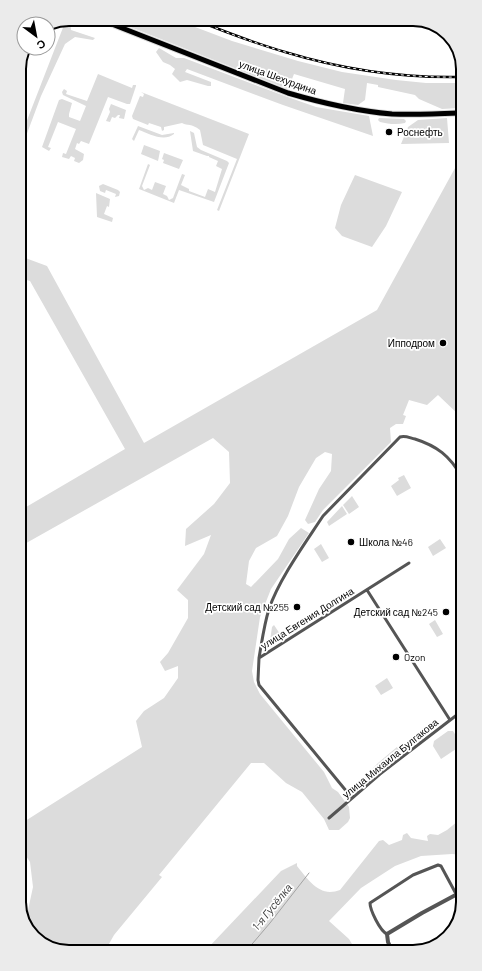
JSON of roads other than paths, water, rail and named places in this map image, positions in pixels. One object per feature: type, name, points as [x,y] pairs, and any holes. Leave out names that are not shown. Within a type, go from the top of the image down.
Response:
[{"type":"main road","name":"улица Шехурдина","points":[[117,26],[288,93],[320,102],[354,109],[394,114],[456,113]]},
{"type":"street","points":[[259,658],[264,625],[276,590],[310,535],[323,516],[400,437],[405,436],[424,442],[438,449],[450,459],[456,468]]},
{"type":"street","name":"улица Евгения Долгина","points":[[352,798],[259,685],[259,658],[409,563]]},
{"type":"street","points":[[367,590],[450,720]]},
{"type":"street","name":"улица Михаила Булгакова","points":[[329,818],[407,753],[456,716]]},
{"type":"street","points":[[387,934],[456,895],[441,866],[438,865],[413,875],[370,903],[376,920],[384,933],[387,934],[389,945]]},
{"type":"waterway","name":"1-я Гусёлка","points":[[251,945],[309,873]]},
{"type":"railway","points":[[211,26],[262,45],[306,58],[349,68],[415,76],[456,77]]},
{"type":"place","name":"Роснефть","points":[[389,132]]},
{"type":"place","name":"Ипподром","points":[[443,343]]},
{"type":"place","name":"Школа №46","points":[[351,542]]},
{"type":"place","name":"Детский сад №255","points":[[297,607]]},
{"type":"place","name":"Детский сад №245","points":[[446,612]]},
{"type":"place","name":"Ozon","points":[[396,657]]}]
